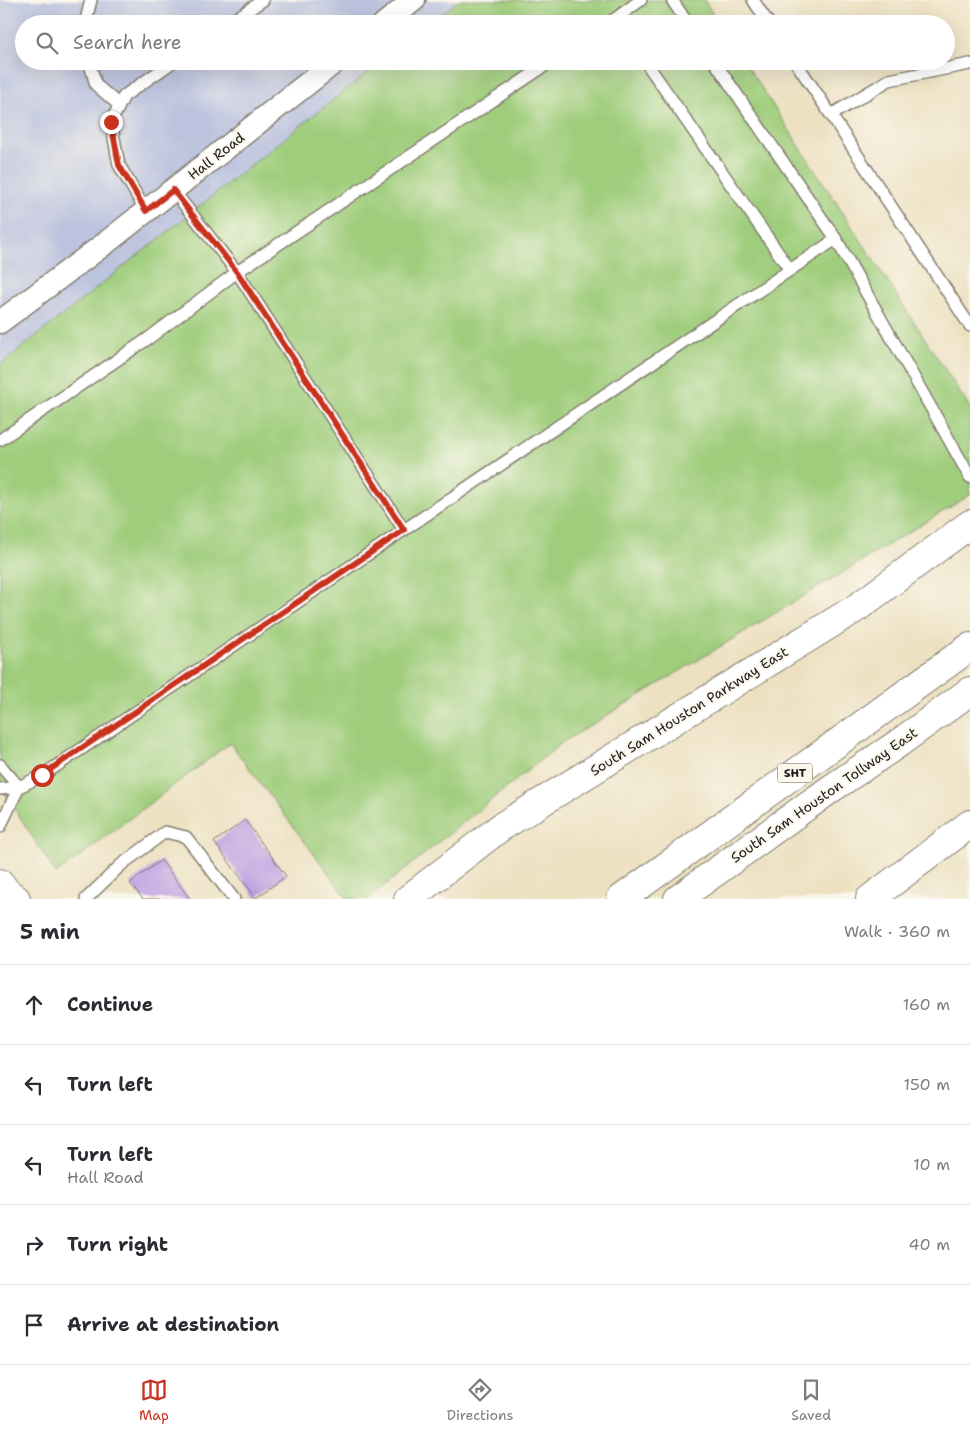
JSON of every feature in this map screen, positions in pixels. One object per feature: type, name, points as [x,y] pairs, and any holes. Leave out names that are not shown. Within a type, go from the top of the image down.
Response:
[{"type":"main road","name":"South Sam Houston Parkway East","points":[[408,899],[501,827],[858,607],[970,524]]},
{"type":"main road","name":"SHT","points":[[621,899],[970,647]]},
{"type":"main road","name":"South Sam Houston Tollway East","points":[[678,899],[970,691]]},
{"type":"main road","points":[[899,743],[970,701]]},
{"type":"main road","points":[[870,899],[970,824]]},
{"type":"street","points":[[395,15],[414,0]]},
{"type":"street","name":"Hall Road","points":[[0,322],[146,211],[325,70]]},
{"type":"lane","points":[[87,15],[90,0]]},
{"type":"lane","points":[[241,15],[263,0]]},
{"type":"lane","points":[[623,15],[641,0]]},
{"type":"lane","points":[[672,0],[682,15]]},
{"type":"lane","points":[[753,0],[763,15]]},
{"type":"lane","points":[[955,67],[970,64]]},
{"type":"lane","points":[[92,70],[96,85],[119,105]]},
{"type":"lane","points":[[146,211],[119,165],[111,122],[124,96],[161,70]]},
{"type":"lane","points":[[0,440],[149,338],[237,272],[539,70]]},
{"type":"lane","points":[[651,70],[790,270]]},
{"type":"lane","points":[[720,70],[836,239],[970,477]]},
{"type":"lane","points":[[801,70],[970,326]]},
{"type":"lane","points":[[831,115],[889,80],[940,70]]},
{"type":"lane","points":[[173,190],[237,272],[404,530]]},
{"type":"lane","points":[[0,789],[19,787],[42,775],[836,239]]},
{"type":"lane","points":[[0,764],[19,787]]},
{"type":"lane","points":[[0,827],[19,787]]},
{"type":"lane","points":[[89,898],[121,866],[165,832],[186,837],[234,899]]},
{"type":"shaded area","points":[[0,0],[459,0],[440,15],[15,15],[15,70],[371,70],[0,365]]},
{"type":"green space","points":[[459,0],[704,0],[713,15],[440,15]]},
{"type":"green space","points":[[371,70],[750,70],[970,408],[970,495],[563,742],[368,899],[348,899],[230,743],[56,874],[0,786],[0,365]]},
{"type":"building","points":[[245,820],[286,876],[256,898],[214,842]]},
{"type":"building","points":[[161,860],[190,899],[143,899],[130,883]]},
{"type":"route","points":[[42,775],[404,530],[237,272],[173,190],[146,211],[119,165],[111,122]]}]
